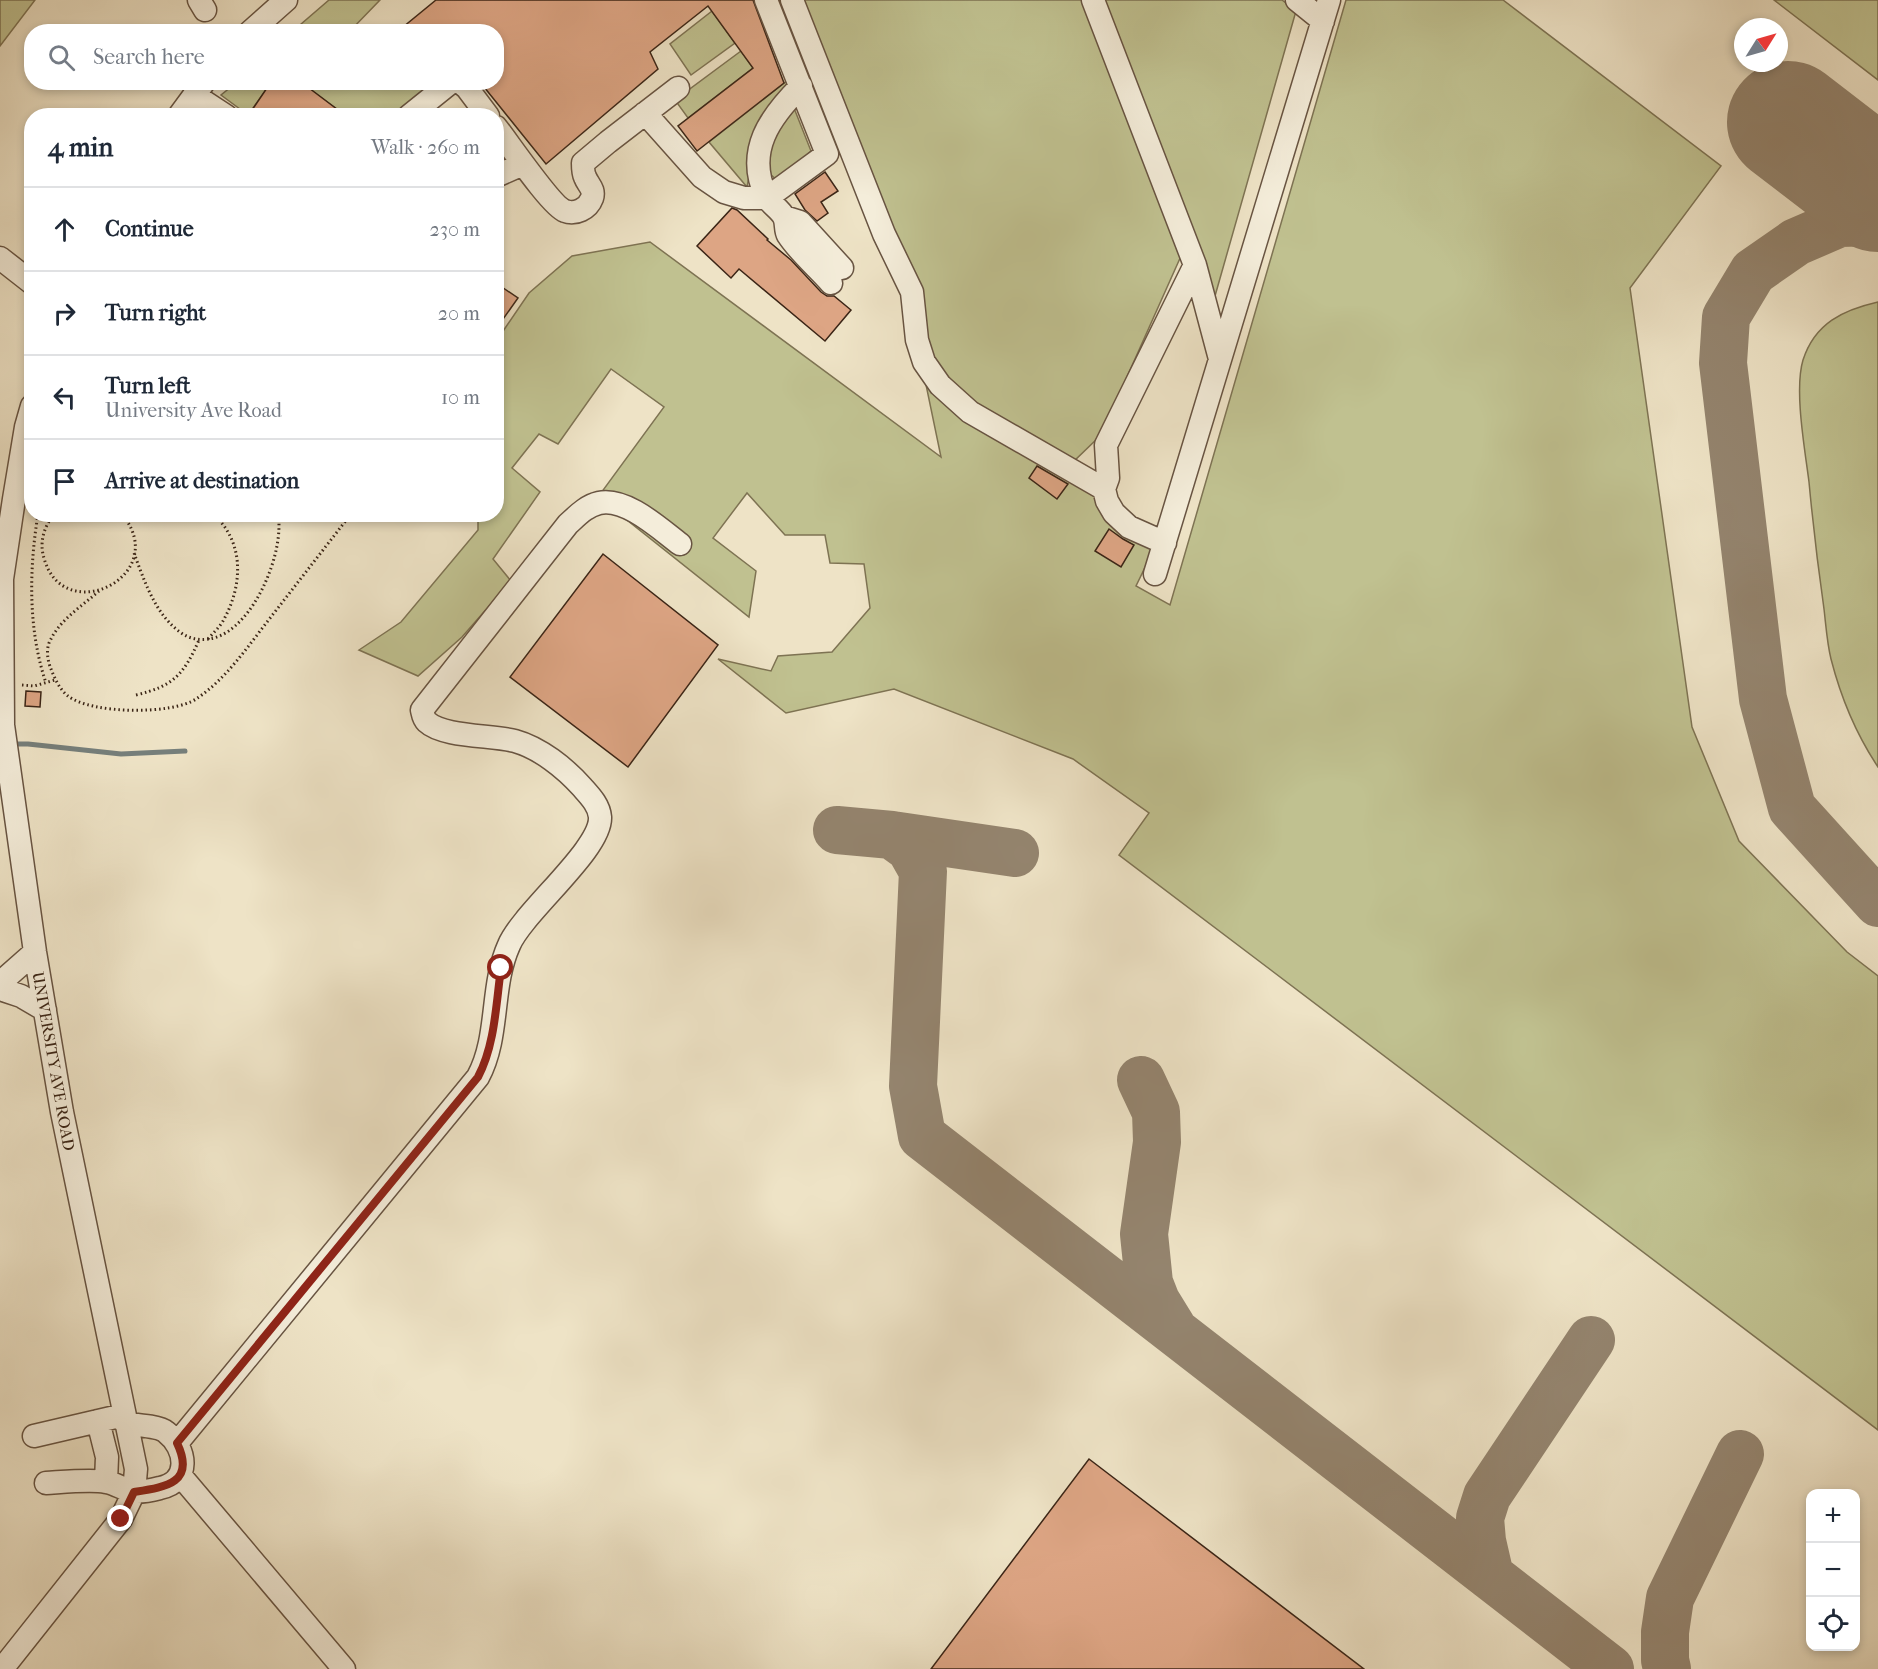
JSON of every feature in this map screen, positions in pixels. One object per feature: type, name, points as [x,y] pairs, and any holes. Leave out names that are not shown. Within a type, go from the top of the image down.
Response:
[{"type":"street","points":[[259,24],[286,0]]},
{"type":"street","points":[[645,113],[702,177],[724,192],[744,198],[767,198],[827,154],[766,0]]},
{"type":"street","points":[[792,0],[884,234],[912,292],[917,340],[924,362],[940,385],[970,412],[1104,489]]},
{"type":"street","points":[[1093,0],[1195,265],[1220,360]]},
{"type":"street","points":[[1155,574],[1326,11],[1297,0]]},
{"type":"street","points":[[801,86],[774,115],[766,130],[759,150],[759,174],[767,198],[784,218],[787,233],[837,276]]},
{"type":"street","points":[[504,138],[556,204],[564,211],[578,212],[588,205],[593,196],[592,189],[585,178],[584,164],[678,88]]},
{"type":"street","points":[[185,108],[198,90]]},
{"type":"street","points":[[201,90],[218,108]]},
{"type":"street","points":[[419,108],[441,90]]},
{"type":"street","points":[[468,90],[482,108]]},
{"type":"street","points":[[504,173],[524,164]]},
{"type":"street","points":[[0,258],[24,277]]},
{"type":"street","points":[[1165,543],[1129,527],[1114,513],[1107,501],[1104,489],[1107,478],[1106,445],[1195,265]]},
{"type":"street","name":"UNIVERSITY AVE ROAD","points":[[2,1669],[121,1519],[134,1492],[136,1469],[62,1112],[35,952],[3,725],[2,579],[24,438]]},
{"type":"street","points":[[177,1443],[478,1077],[485,1064],[501,968],[511,939],[588,846],[600,823],[599,810],[592,798],[556,763],[516,741],[436,728],[424,718],[422,710],[568,524],[585,509],[600,503],[621,505],[644,516],[680,544]]},
{"type":"street","points":[[0,983],[35,952]]},
{"type":"street","points":[[0,989],[21,996],[45,1010]]},
{"type":"street","points":[[34,1436],[98,1421],[125,1419],[165,1430],[177,1443],[183,1455],[180,1475],[174,1483],[163,1488],[134,1492],[106,1482],[46,1483]]},
{"type":"street","points":[[98,1421],[107,1457],[106,1482]]},
{"type":"street","points":[[180,1475],[344,1669]]},
{"type":"path","points":[[37,522],[33,567],[34,635],[39,664],[46,684]]},
{"type":"path","points":[[49,522],[44,531],[42,553],[50,573],[67,588],[77,591],[99,591],[110,587],[126,573],[134,553]]},
{"type":"path","points":[[128,522],[132,531],[134,553],[153,598],[179,632],[199,640],[219,637],[232,630],[244,619],[256,602],[276,550],[278,522]]},
{"type":"path","points":[[206,640],[222,623],[237,581],[238,560],[235,542],[221,522]]},
{"type":"path","points":[[99,591],[68,617],[56,630],[48,646],[48,662],[55,680],[68,696],[98,708],[158,709],[195,700],[227,672],[345,522]]},
{"type":"path","points":[[136,695],[150,692],[172,680],[189,664],[199,640]]},
{"type":"path","points":[[3,685],[34,686],[55,680]]},
{"type":"green space","points":[[0,0],[35,0],[0,46]]},
{"type":"green space","points":[[329,0],[380,0],[357,24],[301,24]]},
{"type":"green space","points":[[800,0],[1084,0],[1181,256],[1101,435],[1073,462],[971,404],[930,362]]},
{"type":"green space","points":[[1100,0],[1282,0],[1296,11],[1213,303]]},
{"type":"green space","points":[[1346,0],[1503,0],[1721,166],[1630,288],[1692,727],[1739,841],[1847,952],[1878,976],[1878,1430],[1119,855],[1149,813],[1073,759],[894,689],[786,713],[718,659],[771,671],[778,656],[832,652],[870,608],[864,564],[830,563],[825,535],[785,535],[747,493],[713,538],[756,571],[749,617],[598,497],[664,407],[611,369],[558,444],[539,434],[512,468],[540,492],[493,559],[511,581],[462,637],[418,676],[359,650],[401,622],[478,530],[478,522],[504,522],[504,330],[529,293],[572,256],[650,242],[941,457],[925,380],[1100,498],[1140,542],[1153,551],[1136,586],[1170,605]]},
{"type":"green space","points":[[1774,0],[1878,0],[1878,80]]},
{"type":"green space","points":[[712,11],[735,43],[691,75],[670,44]]},
{"type":"green space","points":[[741,51],[753,68],[688,118],[675,100]]},
{"type":"green space","points":[[788,80],[784,92],[759,126],[747,187],[709,142]]},
{"type":"green space","points":[[227,90],[266,90],[253,108],[239,108],[221,95]]},
{"type":"green space","points":[[311,90],[430,90],[406,108],[335,108]]},
{"type":"green space","points":[[794,108],[811,151],[779,182],[769,173],[765,149]]},
{"type":"green space","points":[[1878,302],[1878,767],[1850,715],[1839,688],[1830,653],[1803,437],[1800,387],[1803,360],[1808,347],[1823,327],[1853,309]]},
{"type":"building","points":[[436,0],[753,0],[784,83],[697,151],[678,126],[753,68],[708,6],[650,52],[658,69],[546,164],[504,112],[504,108],[501,108],[486,90],[504,90],[504,24],[407,24]]},
{"type":"building","points":[[266,90],[312,90],[335,108],[253,108]]},
{"type":"building","points":[[825,172],[838,191],[821,202],[828,213],[817,221],[805,210],[795,194]]},
{"type":"building","points":[[732,208],[737,210],[791,260],[821,292],[827,296],[834,296],[851,310],[825,341],[739,269],[731,278],[697,246]]},
{"type":"building","points":[[504,288],[518,298],[504,318]]},
{"type":"building","points":[[1037,466],[1068,484],[1057,499],[1029,478]]},
{"type":"building","points":[[1109,529],[1134,545],[1121,567],[1095,551]]},
{"type":"building","points":[[603,554],[718,645],[628,767],[510,677]]},
{"type":"building","points":[[26,691],[41,692],[40,707],[25,706]]},
{"type":"building","points":[[1089,1459],[1364,1669],[931,1669]]},
{"type":"waterway","points":[[10,744],[121,754],[185,751]]},
{"type":"taxiway","points":[[1878,222],[1840,223],[1796,242],[1753,272],[1726,317],[1723,363],[1763,699],[1792,808],[1878,903]]},
{"type":"taxiway","points":[[837,830],[892,835],[910,848],[923,871],[913,1086],[922,1136],[1610,1669]]},
{"type":"taxiway","points":[[892,835],[1015,853]]},
{"type":"taxiway","points":[[1141,1080],[1156,1112],[1157,1142],[1144,1234],[1149,1283],[1156,1301],[1172,1327]]},
{"type":"taxiway","points":[[1490,1576],[1482,1541],[1480,1518],[1487,1496],[1591,1340]]},
{"type":"taxiway","points":[[1667,1669],[1665,1632],[1670,1598],[1740,1454]]},
{"type":"runway","points":[[1788,122],[1878,191]]},
{"type":"route","points":[[121,1519],[134,1492],[163,1488],[174,1483],[183,1466],[183,1455],[177,1443],[478,1077],[485,1064],[489,1047],[501,968]]}]
